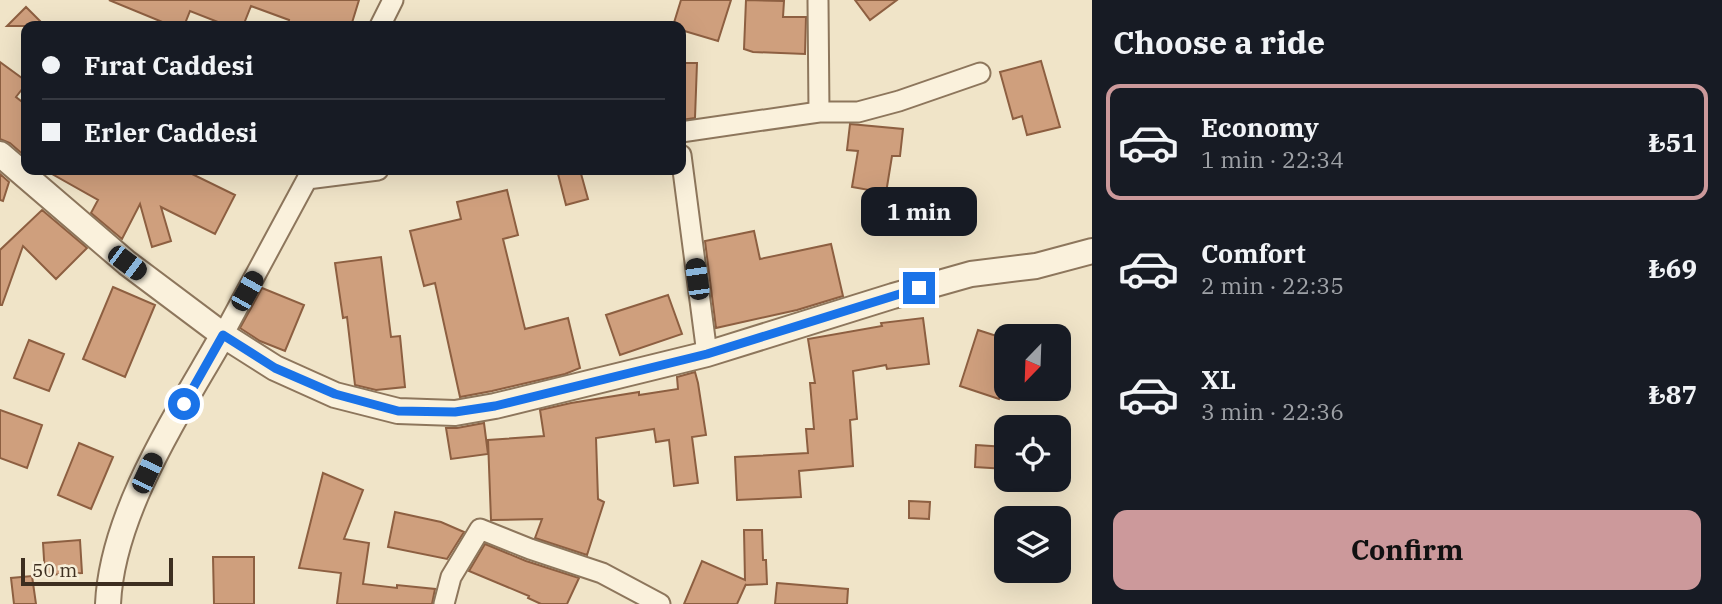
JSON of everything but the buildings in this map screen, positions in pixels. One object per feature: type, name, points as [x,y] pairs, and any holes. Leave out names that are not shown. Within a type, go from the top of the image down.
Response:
[{"type":"street","points":[[382,21],[393,0]]},
{"type":"street","points":[[817,0],[819,112]]},
{"type":"street","points":[[686,131],[819,112],[858,112],[980,73]]},
{"type":"street","points":[[0,154],[21,172]]},
{"type":"street","points":[[24,175],[127,263],[223,335],[275,368],[335,394],[398,411],[455,412],[495,406],[707,354],[971,274],[1035,266],[1092,251]]},
{"type":"street","points":[[108,604],[111,571],[136,497],[158,449],[223,335],[308,175]]},
{"type":"street","points":[[684,175],[707,354]]},
{"type":"street","points":[[444,604],[451,577],[480,529],[602,573],[660,604]]},
{"type":"route","points":[[184,404],[223,335],[275,368],[335,394],[398,411],[455,412],[495,406],[707,354],[919,288]]}]
